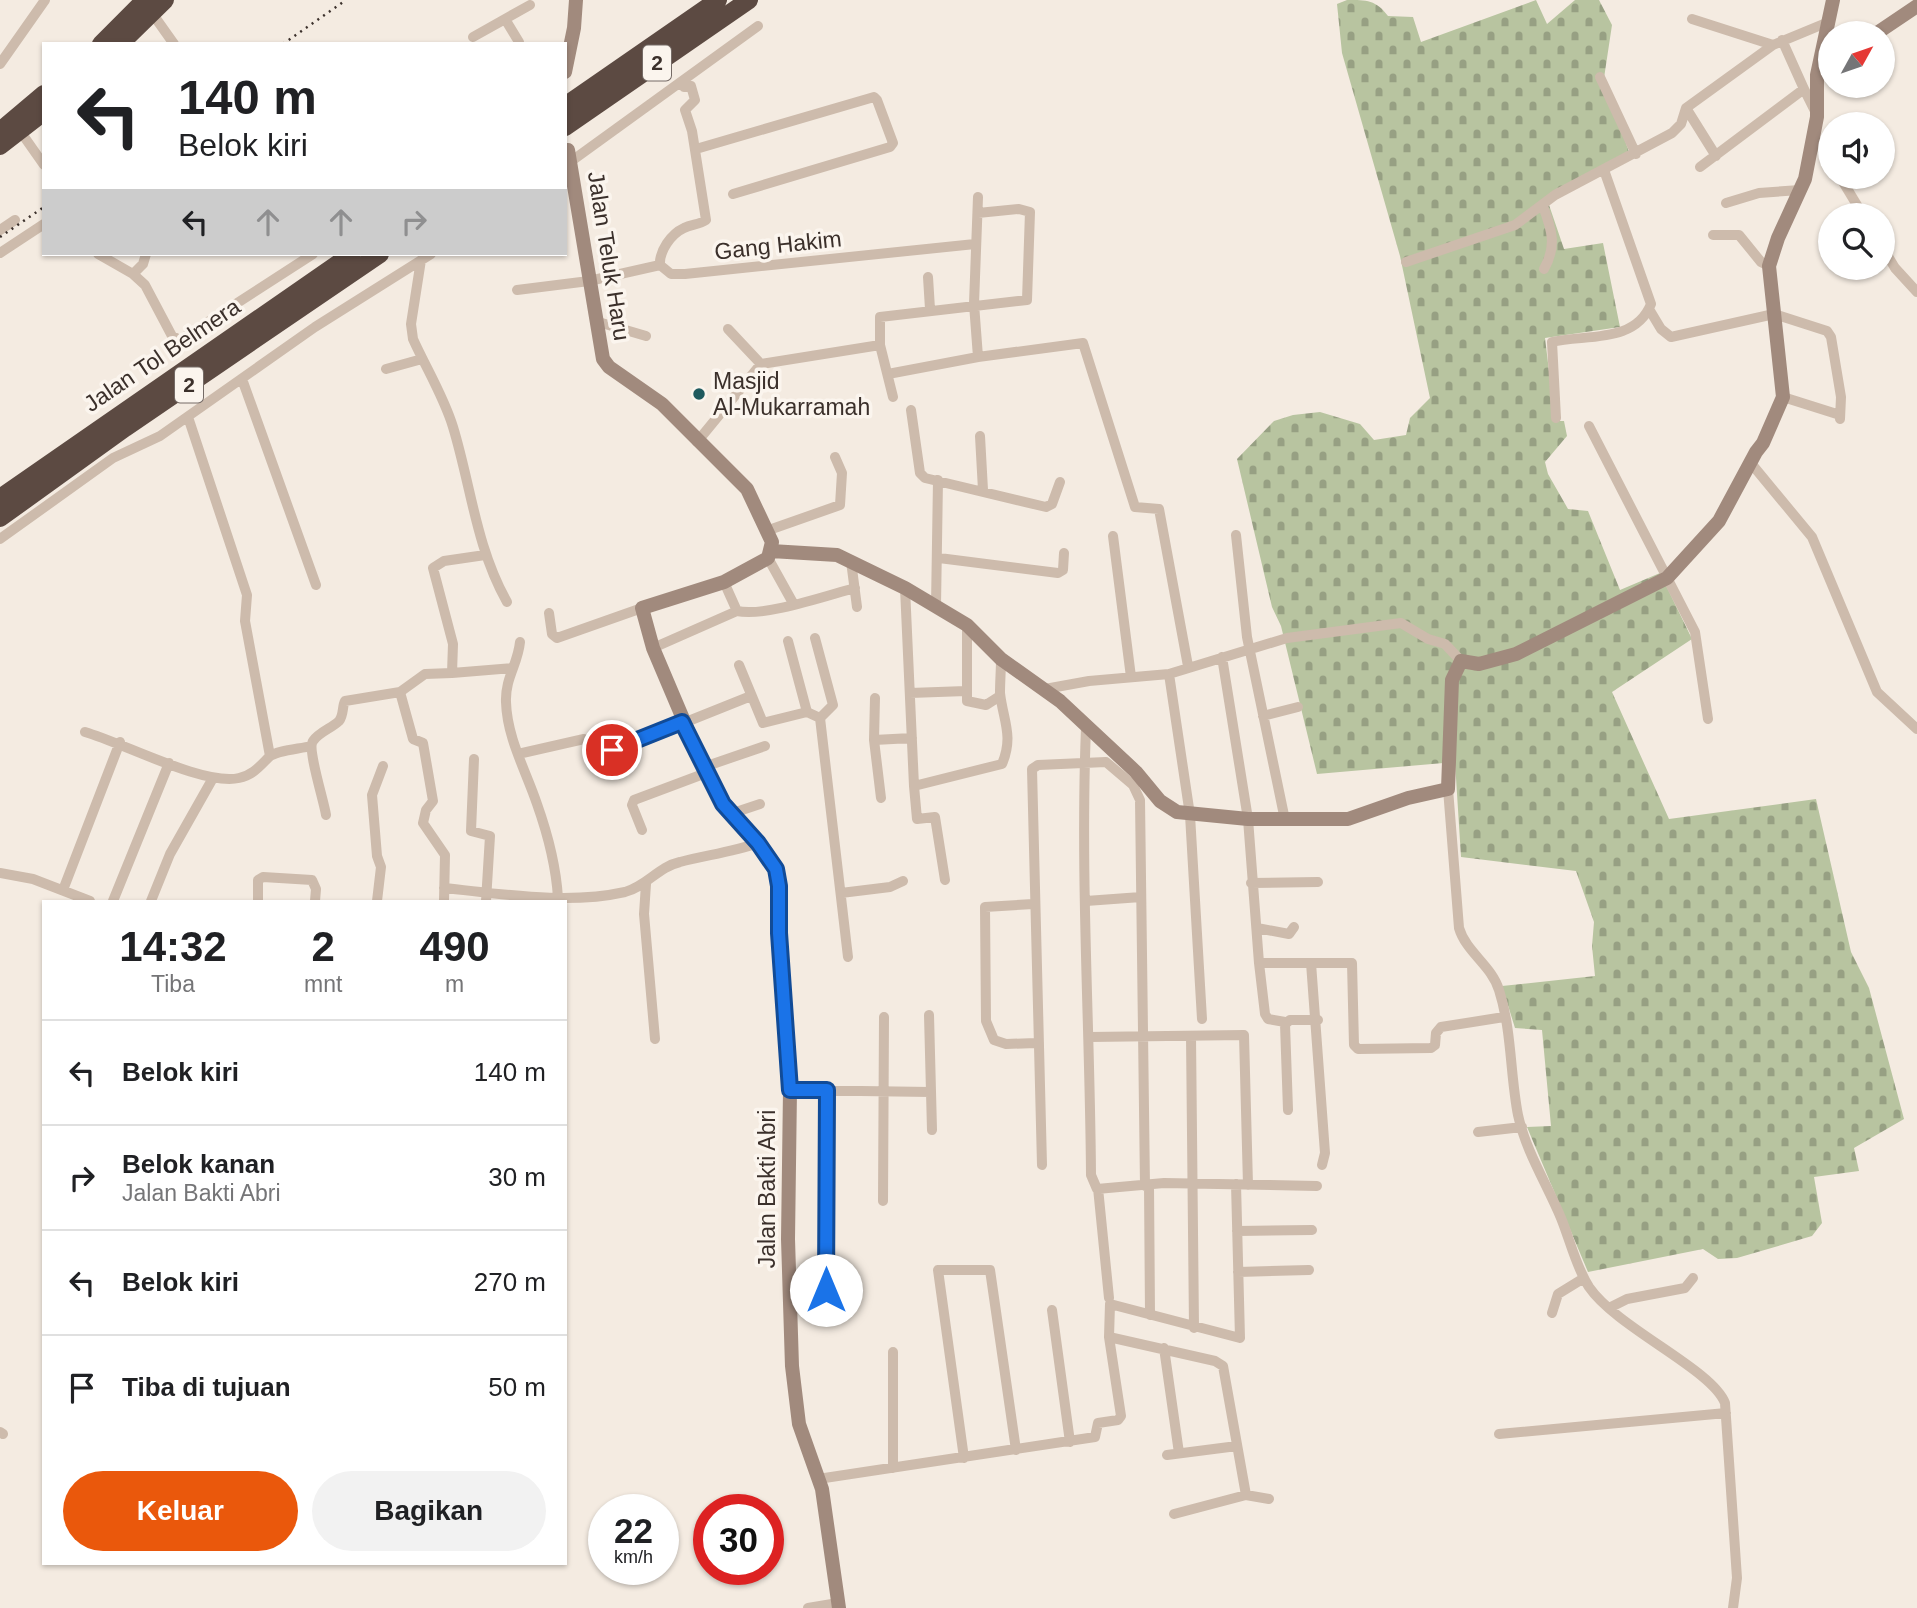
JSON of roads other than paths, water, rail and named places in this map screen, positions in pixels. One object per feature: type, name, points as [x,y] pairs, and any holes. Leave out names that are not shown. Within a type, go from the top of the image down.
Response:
[{"type":"highway","name":"2","points":[[567,105],[718,0]]},
{"type":"highway","name":"2","points":[[567,126],[749,0]]},
{"type":"highway","points":[[103,42],[154,4]]},
{"type":"highway","points":[[122,42],[154,4]]},
{"type":"highway","points":[[0,146],[11,128],[42,96]]},
{"type":"highway","points":[[11,128],[42,113]]},
{"type":"highway","name":"Jalan Tol Belmera","points":[[0,498],[349,256]]},
{"type":"highway","name":"Jalan Tol Belmera","points":[[0,518],[125,428],[377,256]]},
{"type":"street","points":[[0,64],[45,0]]},
{"type":"street","points":[[567,62],[576,0]]},
{"type":"street","points":[[1827,21],[1833,0]]},
{"type":"street","points":[[472,37],[532,2]]},
{"type":"street","points":[[154,4],[173,42]]},
{"type":"street","points":[[1895,21],[1917,6]]},
{"type":"street","points":[[505,19],[519,42]]},
{"type":"street","points":[[1692,19],[1777,43],[1817,117]]},
{"type":"street","points":[[568,159],[758,26]]},
{"type":"street","points":[[1406,262],[1515,225],[1555,195],[1672,133],[1681,124],[1686,108],[1777,43],[1818,26]]},
{"type":"street","points":[[1045,689],[1169,674],[1250,648],[1300,636],[1401,623],[1428,639],[1445,644],[1461,661],[1479,664],[1516,653],[1667,578],[1719,521],[1774,422],[1783,397],[1769,266],[1800,190],[1814,137],[1818,69]]},
{"type":"street","points":[[1600,77],[1636,154]]},
{"type":"street","points":[[660,265],[661,254],[667,243],[682,229],[705,220],[696,149],[685,110],[695,100],[691,86],[684,87],[680,83]]},
{"type":"street","points":[[1700,167],[1804,89]]},
{"type":"street","points":[[696,149],[874,97],[877,100],[893,143],[890,147],[733,194]]},
{"type":"street","points":[[1686,108],[1716,156]]},
{"type":"street","points":[[11,128],[42,163]]},
{"type":"street","points":[[1814,137],[1818,143]]},
{"type":"street","name":"Jalan Teluk Haru","points":[[568,159],[600,352],[608,367],[662,404],[697,442],[747,489],[769,530],[772,542],[770,554]]},
{"type":"street","points":[[1604,170],[1649,294],[1649,310],[1666,335],[1671,337],[1774,314],[1827,331],[1831,337],[1842,397],[1840,417],[1783,397]]},
{"type":"street","points":[[1726,203],[1759,193],[1800,190]]},
{"type":"street","points":[[978,197],[974,304],[978,357]]},
{"type":"street","points":[[1543,206],[1553,240],[1552,255],[1544,269]]},
{"type":"street","points":[[893,397],[880,345],[880,317],[930,309],[1027,300],[1032,217],[1025,209],[978,213]]},
{"type":"street","points":[[0,230],[15,220]]},
{"type":"street","points":[[0,253],[42,224]]},
{"type":"street","points":[[1713,235],[1739,235],[1761,262],[1769,266]]},
{"type":"street","name":"Gang Hakim","points":[[517,290],[589,281],[660,265],[671,274],[685,274],[975,244]]},
{"type":"street","points":[[102,256],[133,274],[145,285],[172,336],[180,340],[310,256]]},
{"type":"street","points":[[133,274],[143,264],[145,256]]},
{"type":"street","points":[[0,539],[113,458],[160,436],[315,327],[428,256]]},
{"type":"street","points":[[421,260],[411,324],[413,339],[454,428],[485,555],[507,602]]},
{"type":"street","points":[[1895,268],[1917,292]]},
{"type":"street","points":[[928,277],[930,309]]},
{"type":"street","points":[[1556,418],[1552,342],[1621,332],[1649,310]]},
{"type":"street","points":[[595,321],[646,336]]},
{"type":"street","points":[[728,330],[761,364]]},
{"type":"street","points":[[888,374],[978,357],[1079,343],[1087,347],[1135,507],[1159,509],[1188,666]]},
{"type":"street","points":[[697,442],[761,364],[880,345]]},
{"type":"street","points":[[386,369],[422,359]]},
{"type":"street","points":[[242,379],[316,585]]},
{"type":"street","points":[[911,411],[920,473],[925,478],[1049,507],[1060,482]]},
{"type":"street","points":[[188,417],[247,595],[245,621],[270,756]]},
{"type":"street","points":[[1589,426],[1695,632],[1708,719]]},
{"type":"street","points":[[980,436],[983,490]]},
{"type":"street","points":[[769,530],[840,505],[842,473],[835,457]]},
{"type":"street","points":[[1750,462],[1812,537],[1877,692],[1917,729]]},
{"type":"street","points":[[936,606],[939,558],[938,480]]},
{"type":"street","points":[[1236,535],[1240,585],[1250,648],[1285,820]]},
{"type":"street","points":[[1113,536],[1131,677]]},
{"type":"street","points":[[549,612],[552,634],[557,638],[724,582],[770,554],[824,553],[850,561],[905,588],[967,625],[1001,659],[1045,689],[1136,772],[1167,807],[1190,815],[1248,819],[1348,819],[1408,798],[1448,789]]},
{"type":"street","points":[[939,558],[1058,573],[1063,570],[1064,553]]},
{"type":"street","points":[[770,554],[793,603]]},
{"type":"street","points":[[452,673],[453,644],[433,568],[444,561],[485,555]]},
{"type":"street","points":[[850,561],[857,607]]},
{"type":"street","points":[[724,582],[737,611]]},
{"type":"street","points":[[653,649],[737,611],[747,613],[855,588]]},
{"type":"street","points":[[905,588],[917,819],[935,817],[945,880]]},
{"type":"street","name":"Jalan Bakti Abri","points":[[642,608],[653,649],[682,722],[705,770],[730,814],[758,843],[776,869],[790,1090],[788,1239],[792,1366],[799,1424],[818,1479],[831,1535],[838,1605]]},
{"type":"street","points":[[967,625],[966,691],[970,704],[990,704],[1000,696]]},
{"type":"street","points":[[815,638],[833,705],[820,718]]},
{"type":"street","points":[[788,641],[807,712]]},
{"type":"street","points":[[520,642],[519,660],[512,668],[506,685],[506,703],[518,754],[549,840],[558,898]]},
{"type":"street","points":[[1222,657],[1248,819],[1251,883],[1265,1014],[1268,1019],[1285,1022],[1318,1020]]},
{"type":"street","points":[[914,786],[1002,764],[1007,746],[1008,726],[1000,696],[1001,659]]},
{"type":"street","points":[[1461,661],[1452,680],[1448,789],[1459,928],[1463,939],[1497,985],[1511,1045],[1522,1127],[1584,1278],[1609,1308],[1632,1329],[1713,1385],[1723,1398],[1737,1578],[1733,1608]]},
{"type":"street","points":[[739,666],[763,723],[807,712],[820,718]]},
{"type":"street","points":[[326,815],[323,791],[311,746],[314,739],[340,720],[345,701],[400,692],[425,674],[512,668]]},
{"type":"street","points":[[1169,674],[1190,815],[1202,1019]]},
{"type":"street","points":[[910,694],[966,691]]},
{"type":"street","points":[[400,692],[413,739],[423,743],[433,801],[426,810],[424,823],[445,855],[444,900]]},
{"type":"street","points":[[518,754],[584,739],[594,755],[631,744],[751,696]]},
{"type":"street","points":[[875,698],[874,740],[881,798]]},
{"type":"street","points":[[1263,716],[1298,706]]},
{"type":"street","points":[[820,718],[848,957]]},
{"type":"street","points":[[1086,728],[1084,761],[1091,1175],[1098,1188],[1109,1298]]},
{"type":"street","points":[[86,732],[120,742],[213,778],[242,778],[255,771],[270,756],[311,746]]},
{"type":"street","points":[[874,740],[912,738]]},
{"type":"street","points":[[63,890],[120,742]]},
{"type":"street","points":[[642,830],[632,805],[634,800],[765,746]]},
{"type":"street","points":[[474,759],[471,831],[491,836],[486,897]]},
{"type":"street","points":[[1042,1165],[1036,1043],[1032,769],[1038,765],[1084,761],[1110,763],[1139,794],[1142,1036],[1150,1315]]},
{"type":"street","points":[[113,900],[169,763]]},
{"type":"street","points":[[377,900],[381,867],[377,856],[372,795],[383,766]]},
{"type":"street","points":[[151,900],[170,854],[213,778]]},
{"type":"street","points":[[730,814],[760,804]]},
{"type":"street","points":[[444,888],[486,897],[545,899],[627,891],[646,884],[662,868],[758,843]]},
{"type":"street","points":[[0,873],[33,879],[88,900]]},
{"type":"street","points":[[258,900],[258,880],[263,877],[312,880],[316,889],[315,900]]},
{"type":"street","points":[[841,893],[890,887],[903,881]]},
{"type":"street","points":[[1251,883],[1318,882]]},
{"type":"street","points":[[646,884],[644,914],[655,1039]]},
{"type":"street","points":[[1086,901],[1141,897]]},
{"type":"street","points":[[1033,904],[985,907],[986,1021],[994,1040],[1006,1044],[1036,1043]]},
{"type":"street","points":[[1257,928],[1289,934],[1294,926]]},
{"type":"street","points":[[1259,963],[1349,961],[1354,967],[1354,1045],[1358,1049],[1431,1048],[1435,1045],[1436,1032],[1441,1027],[1504,1017]]},
{"type":"street","points":[[1311,963],[1318,1020],[1325,1153],[1322,1165]]},
{"type":"street","points":[[929,1015],[932,1130]]},
{"type":"street","points":[[883,1201],[884,1017]]},
{"type":"street","points":[[1285,1022],[1288,1110]]},
{"type":"street","points":[[1090,1037],[1244,1035],[1248,1185]]},
{"type":"street","points":[[1191,1036],[1195,1185],[1194,1328]]},
{"type":"street","points":[[790,1090],[931,1092]]},
{"type":"street","points":[[826,1314],[827,1090]]},
{"type":"street","points":[[1478,1132],[1522,1127]]},
{"type":"street","points":[[1098,1188],[1147,1186],[1164,1182],[1195,1185],[1317,1186]]},
{"type":"street","points":[[818,1479],[1095,1437],[1098,1423],[1118,1420],[1121,1416],[1109,1337],[1110,1304],[1240,1338],[1236,1184]]},
{"type":"street","points":[[1237,1231],[1312,1230]]},
{"type":"street","points":[[964,1458],[938,1270],[990,1270],[1016,1450]]},
{"type":"street","points":[[1238,1272],[1309,1270]]},
{"type":"street","points":[[1552,1313],[1558,1294],[1584,1278]]},
{"type":"street","points":[[1609,1308],[1627,1299],[1685,1288],[1693,1278]]},
{"type":"street","points":[[1052,1310],[1070,1442]]},
{"type":"street","points":[[1109,1337],[1164,1348],[1215,1361],[1223,1366],[1246,1495]]},
{"type":"street","points":[[1164,1348],[1179,1453]]},
{"type":"street","points":[[892,1352],[893,1468]]},
{"type":"street","points":[[1499,1434],[1726,1413]]},
{"type":"street","points":[[1167,1455],[1237,1446]]},
{"type":"street","points":[[1174,1514],[1246,1495],[1269,1499]]},
{"type":"street","points":[[808,1608],[838,1605]]},
{"type":"railway","points":[[286,42],[346,0]]},
{"type":"railway","points":[[0,237],[42,208]]},
{"type":"place","name":"Masjid Al-Mukarramah","points":[[699,394]]}]
